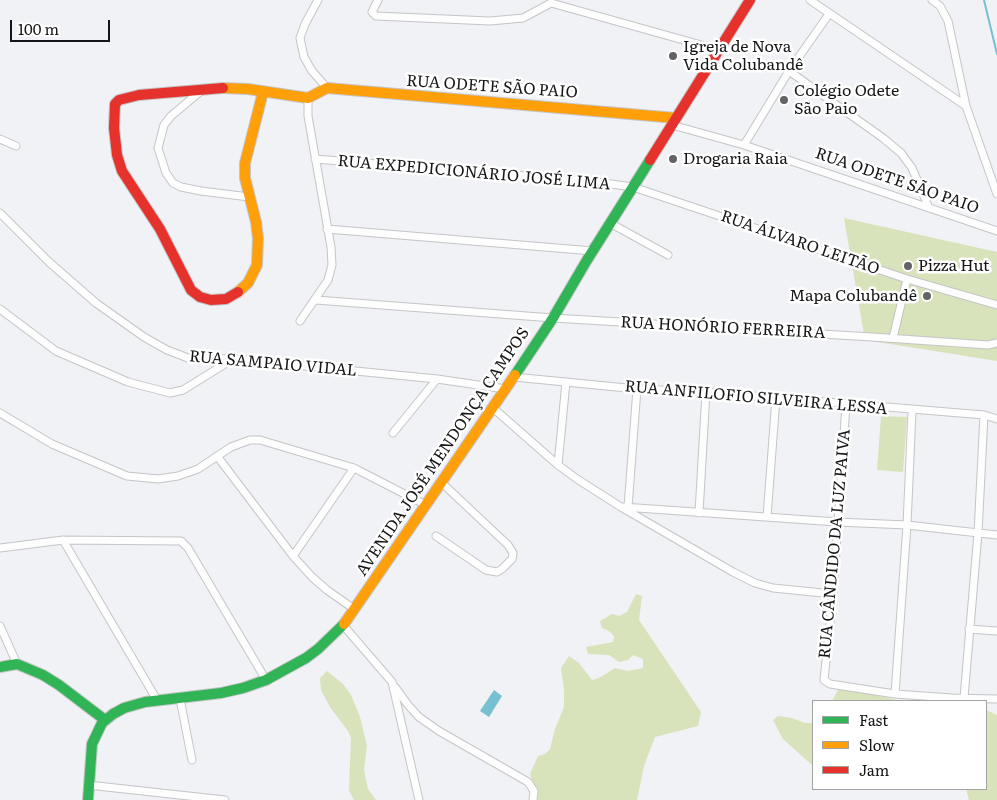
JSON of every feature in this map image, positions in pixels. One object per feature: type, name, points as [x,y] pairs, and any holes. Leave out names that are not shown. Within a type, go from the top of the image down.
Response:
[{"type":"street","points":[[263,92],[245,163],[245,178],[258,238],[257,265],[248,283],[226,299],[211,300],[200,297],[191,290],[160,229],[122,171],[117,154],[113,112],[115,104],[125,97],[162,92],[224,88],[263,92],[308,98],[321,92],[327,88],[304,57],[300,38],[318,0]]},
{"type":"street","points":[[378,0],[372,12],[376,16],[496,21],[525,17],[550,1],[719,50]]},
{"type":"street","name":"AVENIDA JOSÉ MENDONÇA CAMPOS","points":[[105,720],[124,708],[156,700],[243,688],[266,680],[306,658],[342,625],[506,390],[553,318],[610,223],[750,0]]},
{"type":"street","points":[[810,0],[966,106]]},
{"type":"street","points":[[932,0],[940,6],[948,21],[966,106],[997,194]]},
{"type":"street","points":[[744,145],[789,72],[829,14]]},
{"type":"street","points":[[789,72],[884,138],[901,153],[912,168],[929,208]]},
{"type":"street","name":"RUA ODETE SÃO PAIO","points":[[327,88],[486,101],[674,121],[997,231]]},
{"type":"street","points":[[202,90],[171,116],[164,125],[158,148],[166,173],[173,183],[181,187],[249,197]]},
{"type":"street","points":[[300,321],[328,280],[332,265],[331,247],[308,116],[308,98]]},
{"type":"street","points":[[0,139],[16,146]]},
{"type":"street","name":"RUA EXPEDICIONÁRIO JOSÉ LIMA","points":[[315,159],[589,181],[633,187]]},
{"type":"street","name":"RUA ÁLVARO LEITÃO","points":[[633,187],[907,279],[997,305]]},
{"type":"street","name":"RUA SAMPAIO VIDAL","points":[[0,213],[36,250],[96,303],[144,337],[188,358],[233,360],[436,379],[506,390]]},
{"type":"street","points":[[610,223],[668,255]]},
{"type":"street","points":[[328,229],[593,251]]},
{"type":"street","points":[[893,338],[907,279]]},
{"type":"street","name":"RUA HONÓRIO FERREIRA","points":[[316,300],[553,318],[988,345],[997,343]]},
{"type":"street","points":[[0,309],[56,351],[128,382],[170,393],[183,390],[233,360]]},
{"type":"street","name":"RUA ANFILOFIO SILVEIRA LESSA","points":[[514,377],[984,416],[997,419]]},
{"type":"street","points":[[393,433],[436,379]]},
{"type":"street","points":[[558,465],[566,382]]},
{"type":"street","points":[[625,507],[637,388]]},
{"type":"street","points":[[699,513],[706,392]]},
{"type":"street","points":[[767,517],[776,398]]},
{"type":"street","name":"RUA CÂNDIDO DA LUZ PAIVA","points":[[846,405],[833,594],[823,678],[825,682],[895,694]]},
{"type":"street","points":[[493,408],[558,465],[625,507],[755,583],[773,588],[833,594]]},
{"type":"street","points":[[912,410],[907,525],[895,694],[997,699]]},
{"type":"street","points":[[0,412],[52,444],[102,466],[134,477],[158,479],[178,476],[198,469],[241,443],[250,440],[260,440],[354,468],[426,505]]},
{"type":"street","points":[[964,698],[978,533],[984,416]]},
{"type":"street","points":[[218,456],[293,556],[312,577],[354,609]]},
{"type":"street","points":[[293,556],[354,468]]},
{"type":"street","points":[[436,536],[486,570],[497,572],[512,558],[513,552],[508,545],[442,483]]},
{"type":"street","points":[[625,507],[907,525],[997,534]]},
{"type":"street","points":[[63,540],[156,700]]},
{"type":"street","points":[[0,548],[63,540],[181,541],[188,548],[266,680]]},
{"type":"street","points":[[342,625],[392,682],[419,717],[439,731],[528,782],[534,791],[532,800]]},
{"type":"street","points":[[0,626],[16,664]]},
{"type":"street","points":[[969,629],[997,631]]},
{"type":"street","points":[[0,667],[16,664],[30,669],[60,685],[105,720],[92,744],[88,800]]},
{"type":"street","points":[[392,682],[419,800]]},
{"type":"street","points":[[180,698],[192,760]]},
{"type":"street","points":[[88,784],[161,796],[225,800]]},
{"type":"green space","name":"Mapa Colubandê","points":[[844,218],[997,252],[997,361],[865,340]]},
{"type":"green space","points":[[881,416],[907,417],[903,472],[877,470]]},
{"type":"green space","points":[[636,594],[642,596],[639,620],[701,712],[698,726],[655,737],[644,766],[637,800],[538,800],[538,789],[530,774],[538,756],[545,754],[550,749],[555,729],[564,707],[561,668],[569,656],[579,663],[592,680],[615,668],[628,671],[643,668],[643,659],[633,655],[628,660],[619,662],[609,655],[588,654],[586,647],[613,642],[614,636],[602,628],[600,621],[612,614],[619,616],[627,612]]},
{"type":"green space","points":[[327,671],[343,684],[351,695],[360,717],[367,746],[364,770],[368,789],[376,800],[354,800],[349,790],[351,738],[321,690],[320,678]]},
{"type":"green space","points":[[839,688],[897,700],[833,700]]},
{"type":"green space","points":[[987,710],[997,715],[997,800],[969,800],[966,790],[987,790]]},
{"type":"green space","points":[[778,716],[812,723],[812,765],[783,739],[773,720]]},
{"type":"water","points":[[494,690],[502,696],[489,717],[480,711]]},
{"type":"waterway","points":[[984,0],[997,54]]},
{"type":"traffic: fast","points":[[515,375],[553,318],[650,160]]},
{"type":"traffic: fast","points":[[88,800],[92,744],[102,723],[113,714],[124,708],[145,702],[221,693],[266,680],[306,658],[344,624]]},
{"type":"traffic: fast","points":[[0,667],[17,664],[43,675],[105,720]]},
{"type":"traffic: slow","points":[[223,88],[248,89],[308,98],[327,88],[676,118]]},
{"type":"traffic: slow","points":[[238,292],[248,283],[257,265],[258,238],[245,178],[245,163],[263,92]]},
{"type":"traffic: slow","points":[[344,624],[515,375]]},
{"type":"traffic: jam","points":[[650,160],[750,0]]},
{"type":"traffic: jam","points":[[223,88],[139,95],[119,100],[115,104],[114,128],[117,155],[122,171],[160,229],[191,290],[200,297],[211,300],[226,299],[238,292]]},
{"type":"place","name":"Igreja de Nova Vida Colubandê","points":[[673,56]]},
{"type":"place","name":"Colégio Odete São Paio","points":[[784,100]]},
{"type":"place","name":"Drogaria Raia","points":[[673,159]]},
{"type":"place","name":"Pizza Hut","points":[[908,266]]},
{"type":"place","name":"Mapa Colubandê","points":[[927,296]]}]
